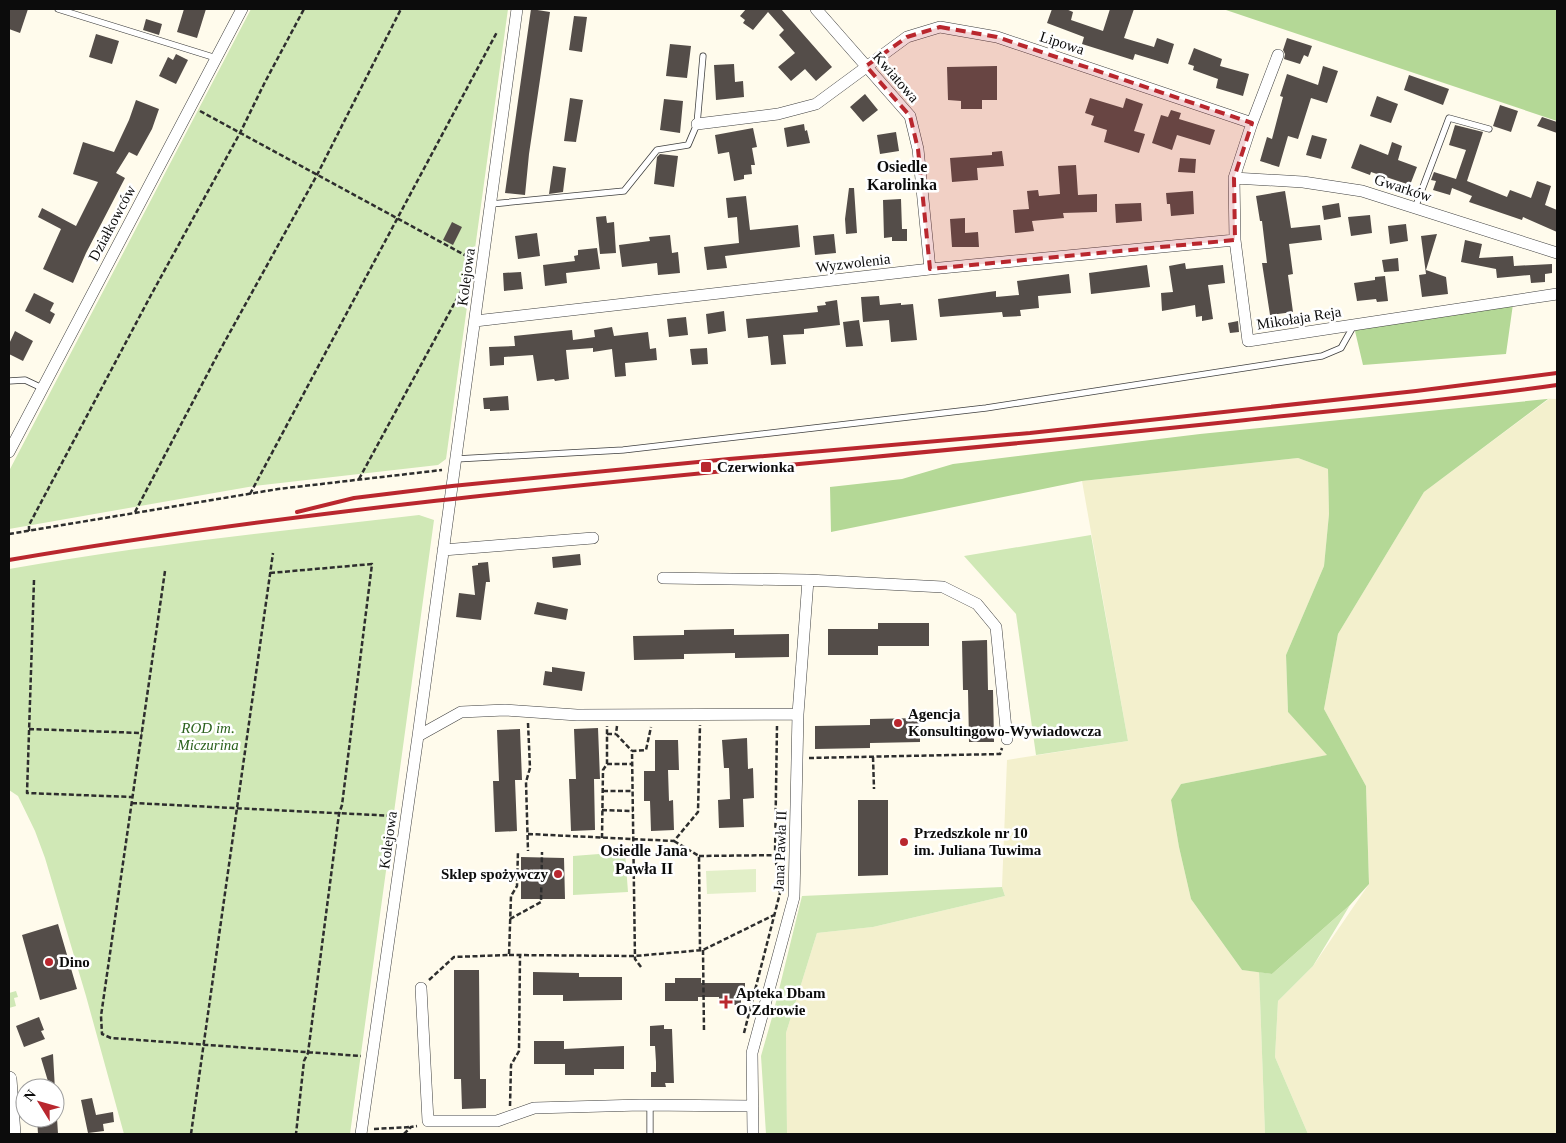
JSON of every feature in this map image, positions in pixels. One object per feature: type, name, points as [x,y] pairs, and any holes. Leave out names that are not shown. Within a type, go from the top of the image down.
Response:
[{"type":"street","name":"Działkowców","points":[[9,452],[242,9]]},
{"type":"street","name":"Kolejowa","points":[[361,1134],[418,736],[517,9]]},
{"type":"street","name":"Kwiatowa","points":[[816,9],[910,116],[918,149],[930,269]]},
{"type":"street","name":"Lipowa","points":[[697,124],[778,114],[816,104],[907,37],[940,27],[996,37],[1252,123]]},
{"type":"street","name":"Mikołaja Reja","points":[[1278,55],[1252,123],[1234,178],[1235,240],[1248,341],[1557,294]]},
{"type":"street","name":"Gwarków","points":[[1234,178],[1302,182],[1362,191],[1557,253]]},
{"type":"street","name":"Wyzwolenia","points":[[475,322],[930,269],[1235,240]]},
{"type":"street","points":[[443,550],[593,538]]},
{"type":"street","points":[[663,578],[808,580],[943,587],[977,604],[996,627],[1007,739]]},
{"type":"street","name":"Jana Pawła II","points":[[754,1134],[752,1053],[794,897],[798,714],[808,580]]},
{"type":"street","points":[[418,736],[461,712],[504,710],[577,715],[798,714]]},
{"type":"street","points":[[421,988],[428,1121],[496,1121],[534,1108],[641,1105],[753,1106]]},
{"type":"street","points":[[9,1080],[13,1134]]},
{"type":"lane","points":[[58,9],[216,58]]},
{"type":"lane","points":[[491,204],[624,190],[657,150],[688,145],[697,124],[703,56]]},
{"type":"lane","points":[[1415,208],[1450,118],[1489,129]]},
{"type":"lane","points":[[455,464],[623,450],[986,408],[1322,356],[1341,348],[1354,325]]},
{"type":"lane","points":[[9,380],[25,380],[42,388]]},
{"type":"lane","points":[[650,1106],[650,1134]]},
{"type":"path","points":[[29,531],[29,526],[151,294],[240,133],[264,82],[304,9]]},
{"type":"path","points":[[135,512],[219,352],[317,175],[401,9]]},
{"type":"path","points":[[250,494],[497,32]]},
{"type":"path","points":[[191,105],[468,258],[483,262]]},
{"type":"path","points":[[468,258],[469,264]]},
{"type":"path","points":[[359,479],[470,270]]},
{"type":"path","points":[[9,534],[135,512],[455,464]]},
{"type":"path","points":[[191,1134],[273,553]]},
{"type":"path","points":[[270,573],[372,564],[342,805],[339,814],[308,1052],[304,1061],[296,1134]]},
{"type":"path","points":[[165,571],[101,1016],[102,1034],[111,1038],[204,1046],[372,1056]]},
{"type":"path","points":[[34,580],[27,793],[132,798]]},
{"type":"path","points":[[527,711],[530,768],[526,782],[528,851]]},
{"type":"path","points":[[632,751],[646,750],[653,714]]},
{"type":"path","points":[[674,841],[698,812],[700,714]]},
{"type":"path","points":[[743,1035],[780,893],[775,855],[777,714]]},
{"type":"path","points":[[602,838],[603,770],[607,764],[607,734],[612,715]]},
{"type":"path","points":[[612,715],[616,734],[632,751],[635,959],[641,967]]},
{"type":"path","points":[[29,729],[142,733]]},
{"type":"path","points":[[607,734],[616,734]]},
{"type":"path","points":[[797,759],[1000,754],[1007,739]]},
{"type":"path","points":[[873,757],[874,789]]},
{"type":"path","points":[[607,764],[632,764]]},
{"type":"path","points":[[602,791],[632,792]]},
{"type":"path","points":[[132,803],[406,817]]},
{"type":"path","points":[[602,810],[633,811]]},
{"type":"path","points":[[528,834],[674,841],[699,856],[795,855]]},
{"type":"path","points":[[509,955],[511,896],[517,886],[518,851]]},
{"type":"path","points":[[510,919],[541,902],[542,852]]},
{"type":"path","points":[[699,856],[704,1032]]},
{"type":"path","points":[[421,988],[454,957],[509,955],[635,956],[702,950],[792,907]]},
{"type":"path","points":[[509,1117],[511,1065],[519,1051],[520,955]]},
{"type":"path","points":[[374,1129],[421,1126],[428,1121]]},
{"type":"path","points":[[404,1134],[411,1126]]},
{"type":"highlighted area","points":[[940,27],[997,37],[1252,123],[1234,178],[1235,240],[930,269],[918,149],[910,116],[866,66],[907,37]]},
{"type":"shaded area","points":[[1549,399],[1557,399],[1557,1134],[1308,1134],[1275,1057],[1278,1001],[1313,966],[1369,884],[1366,786],[1324,709],[1338,634],[1424,492]]},
{"type":"shaded area","points":[[1298,458],[1328,469],[1329,514],[1324,566],[1286,655],[1288,712],[1328,755],[1181,784],[1171,800],[1191,899],[1242,970],[1259,972],[1265,1134],[787,1134],[786,1033],[817,933],[873,927],[1005,896],[1002,887],[1007,760],[1128,741],[1082,481]]},
{"type":"green space","points":[[251,9],[508,9],[446,459],[438,465],[254,486],[9,529],[9,471]]},
{"type":"green space","points":[[1223,9],[1557,9],[1557,121]]},
{"type":"green space","points":[[1513,304],[1506,354],[1363,365],[1355,331],[1359,327]]},
{"type":"green space","points":[[1557,398],[1548,399],[1424,492],[1338,634],[1324,709],[1366,786],[1369,884],[1350,905],[1272,974],[1242,970],[1191,899],[1171,800],[1181,784],[1327,755],[1288,712],[1286,655],[1324,566],[1329,514],[1328,469],[1298,458],[1082,481],[831,532],[830,487],[902,479],[953,464],[1200,434]]},
{"type":"green space","name":"ROD im. Miczurina","points":[[419,515],[434,520],[350,1134],[124,1134],[45,858],[35,831],[18,796],[9,790],[9,569],[162,546]]},
{"type":"green space","points":[[1091,535],[1128,741],[1036,755],[1016,614],[964,556]]},
{"type":"green space","points":[[625,852],[628,892],[573,895],[573,856]]},
{"type":"green space","points":[[756,869],[756,892],[707,894],[706,871]]},
{"type":"green space","points":[[1002,887],[1005,896],[873,927],[817,933],[786,1033],[787,1134],[766,1134],[761,1056],[802,896]]},
{"type":"green space","points":[[1350,905],[1313,966],[1278,1001],[1275,1057],[1308,1134],[1265,1134],[1259,972],[1272,974]]},
{"type":"green space","points":[[16,991],[18,997],[14,998],[16,1006],[9,1008],[9,993]]},
{"type":"building","points":[[9,9],[28,9],[20,33],[9,29]]},
{"type":"building","points":[[184,9],[206,9],[197,38],[177,32]]},
{"type":"building","points":[[531,9],[550,12],[529,154],[525,195],[505,193]]},
{"type":"building","points":[[746,9],[781,9],[832,67],[816,81],[805,69],[791,81],[778,67],[795,53],[779,35],[784,30],[768,12],[753,30],[743,23],[745,20],[740,16]]},
{"type":"building","points":[[1052,9],[1066,9],[1073,12],[1071,20],[1103,31],[1110,9],[1134,9],[1124,38],[1154,47],[1157,38],[1174,44],[1168,64],[1135,54],[1133,60],[1082,44],[1084,37],[1047,23]]},
{"type":"building","points":[[574,16],[587,17],[582,52],[569,50]]},
{"type":"building","points":[[146,19],[162,24],[159,35],[143,30]]},
{"type":"building","points":[[96,34],[119,41],[112,64],[89,57]]},
{"type":"building","points":[[1287,38],[1312,46],[1308,57],[1304,55],[1300,64],[1284,59],[1285,54],[1283,50]]},
{"type":"building","points":[[670,44],[691,46],[687,78],[666,76]]},
{"type":"building","points":[[1194,48],[1222,59],[1220,66],[1249,74],[1243,96],[1216,88],[1218,79],[1193,70],[1194,66],[1188,64]]},
{"type":"building","points":[[176,54],[188,60],[176,84],[159,76],[168,57],[173,60]]},
{"type":"building","points":[[734,64],[735,82],[743,81],[744,97],[716,100],[714,65]]},
{"type":"building","points":[[997,66],[997,100],[982,100],[982,109],[961,109],[961,101],[948,100],[947,67]]},
{"type":"building","points":[[1323,66],[1338,71],[1327,103],[1311,98],[1298,139],[1288,136],[1279,167],[1260,161],[1267,137],[1272,139],[1283,97],[1280,96],[1287,74],[1318,85]]},
{"type":"building","points":[[1409,75],[1449,89],[1443,105],[1404,90]]},
{"type":"building","points":[[865,94],[878,110],[863,122],[850,107]]},
{"type":"building","points":[[1377,96],[1398,104],[1391,123],[1370,116]]},
{"type":"building","points":[[570,98],[583,100],[576,142],[564,141]]},
{"type":"building","points":[[1090,98],[1123,108],[1126,98],[1143,104],[1134,131],[1145,134],[1139,153],[1104,142],[1107,130],[1091,125],[1094,116],[1085,113]]},
{"type":"building","points":[[664,99],[683,101],[680,133],[660,130]]},
{"type":"building","points":[[136,100],[159,109],[152,129],[137,156],[129,152],[116,173],[125,178],[86,253],[73,283],[43,269],[61,229],[38,217],[42,208],[76,226],[98,182],[73,174],[83,142],[114,152]]},
{"type":"building","points":[[1500,105],[1518,111],[1511,132],[1493,126]]},
{"type":"building","points":[[1171,110],[1181,113],[1179,119],[1215,130],[1210,145],[1177,135],[1172,150],[1152,143],[1161,115],[1168,117]]},
{"type":"building","points":[[1542,117],[1557,122],[1557,133],[1537,126]]},
{"type":"building","points":[[804,124],[810,143],[787,147],[784,128]]},
{"type":"building","points":[[1455,125],[1483,132],[1467,181],[1507,197],[1510,190],[1531,198],[1537,181],[1551,186],[1545,205],[1557,210],[1557,232],[1523,217],[1522,220],[1469,202],[1472,196],[1452,188],[1450,195],[1433,190],[1436,181],[1431,180],[1434,172],[1456,179],[1466,150],[1449,145]]},
{"type":"building","points":[[753,128],[757,147],[752,148],[755,165],[751,165],[752,174],[744,175],[744,179],[734,181],[729,152],[718,154],[715,135]]},
{"type":"building","points":[[896,132],[899,151],[880,154],[877,135]]},
{"type":"building","points":[[1312,135],[1327,139],[1321,159],[1306,155]]},
{"type":"building","points":[[1392,142],[1402,146],[1398,160],[1417,167],[1410,185],[1371,172],[1370,175],[1351,168],[1360,144],[1388,155]]},
{"type":"building","points":[[1002,151],[1004,166],[977,168],[978,180],[952,182],[950,158],[992,155],[992,152]]},
{"type":"building","points":[[660,154],[678,156],[674,187],[654,184],[657,157]]},
{"type":"building","points":[[1180,158],[1196,159],[1195,173],[1178,172]]},
{"type":"building","points":[[1076,165],[1078,195],[1097,194],[1097,212],[1063,213],[1064,218],[1032,221],[1034,231],[1015,233],[1013,210],[1029,209],[1027,191],[1038,190],[1039,196],[1060,194],[1058,166]]},
{"type":"building","points":[[553,166],[566,168],[563,192],[549,194]]},
{"type":"building","points":[[849,188],[854,188],[857,233],[846,234],[845,219]]},
{"type":"building","points":[[1193,191],[1194,214],[1171,216],[1170,204],[1167,204],[1166,193]]},
{"type":"building","points":[[1285,191],[1291,228],[1320,225],[1322,240],[1289,244],[1293,274],[1288,275],[1293,312],[1270,315],[1262,263],[1267,263],[1262,221],[1260,221],[1256,196]]},
{"type":"building","points":[[746,196],[750,230],[798,225],[800,247],[725,256],[727,268],[707,270],[704,247],[739,243],[737,217],[728,218],[726,198]]},
{"type":"building","points":[[901,199],[902,229],[907,229],[907,241],[892,241],[892,237],[884,238],[883,200]]},
{"type":"building","points":[[1141,203],[1142,221],[1116,223],[1115,204]]},
{"type":"building","points":[[1339,203],[1341,217],[1324,220],[1322,206]]},
{"type":"building","points":[[1370,215],[1372,233],[1351,236],[1348,217]]},
{"type":"building","points":[[606,216],[607,223],[614,222],[616,253],[600,254],[596,217]]},
{"type":"building","points":[[965,218],[965,233],[978,232],[979,247],[952,247],[950,219]]},
{"type":"building","points":[[452,222],[462,227],[453,245],[443,240]]},
{"type":"building","points":[[1406,224],[1408,241],[1390,244],[1388,226]]},
{"type":"building","points":[[537,233],[540,256],[518,259],[515,236]]},
{"type":"building","points":[[834,234],[836,253],[815,255],[813,236]]},
{"type":"building","points":[[1437,234],[1426,270],[1446,277],[1448,294],[1422,297],[1419,275],[1426,274],[1421,236]]},
{"type":"building","points":[[670,235],[672,253],[678,252],[680,273],[658,275],[657,263],[622,267],[619,245],[650,241],[649,237]]},
{"type":"building","points":[[1465,240],[1482,244],[1479,258],[1513,256],[1514,266],[1552,264],[1552,273],[1545,274],[1545,282],[1531,283],[1530,275],[1497,278],[1496,269],[1461,262]]},
{"type":"building","points":[[597,248],[600,269],[566,273],[567,283],[545,286],[543,265],[575,261],[574,256],[578,255],[578,250]]},
{"type":"building","points":[[1398,258],[1399,271],[1384,272],[1382,260]]},
{"type":"building","points":[[1185,263],[1186,269],[1223,265],[1225,283],[1208,285],[1213,319],[1202,321],[1202,316],[1196,317],[1195,305],[1162,311],[1161,293],[1173,292],[1169,266]]},
{"type":"building","points":[[1147,265],[1150,287],[1091,294],[1089,273]]},
{"type":"building","points":[[521,272],[523,289],[504,291],[503,273]]},
{"type":"building","points":[[1069,274],[1071,293],[1038,296],[1039,308],[1020,310],[1021,316],[1003,317],[1002,312],[940,317],[938,299],[996,291],[996,297],[1019,295],[1017,281]]},
{"type":"building","points":[[1385,276],[1388,301],[1377,302],[1376,299],[1357,301],[1354,283],[1375,280],[1375,277]]},
{"type":"building","points":[[34,293],[54,303],[50,311],[55,314],[50,324],[25,311]]},
{"type":"building","points":[[879,296],[880,305],[913,304],[917,340],[891,342],[889,320],[863,322],[861,297]]},
{"type":"building","points":[[837,300],[840,325],[804,329],[804,334],[783,335],[786,364],[771,365],[768,336],[748,338],[746,319],[818,312],[817,306],[826,305],[825,302]]},
{"type":"building","points":[[724,311],[726,331],[708,334],[706,314]]},
{"type":"building","points":[[686,317],[688,335],[669,337],[667,319]]},
{"type":"building","points":[[859,320],[863,346],[846,347],[843,322]]},
{"type":"building","points":[[1238,321],[1239,332],[1230,333],[1228,323]]},
{"type":"building","points":[[612,327],[614,336],[648,332],[650,349],[656,348],[657,360],[625,363],[626,376],[615,377],[612,349],[593,352],[593,348],[566,350],[569,379],[555,381],[554,379],[537,381],[533,355],[504,357],[504,365],[490,366],[489,347],[515,346],[514,336],[572,330],[573,340],[595,337],[594,330]]},
{"type":"building","points":[[15,331],[33,341],[23,361],[9,354],[9,344]]},
{"type":"building","points":[[707,348],[708,364],[692,365],[690,349]]},
{"type":"building","points":[[508,396],[509,410],[490,411],[490,409],[484,409],[483,398]]},
{"type":"building","points":[[580,554],[581,565],[553,568],[552,557]]},
{"type":"building","points":[[488,562],[490,582],[486,582],[481,620],[456,617],[459,593],[475,595],[472,566]]},
{"type":"building","points":[[537,602],[568,609],[566,620],[534,614]]},
{"type":"building","points":[[878,623],[929,623],[929,646],[878,646],[878,655],[828,655],[828,629],[878,629]]},
{"type":"building","points":[[734,629],[734,635],[789,634],[789,657],[735,658],[735,653],[684,654],[684,659],[634,660],[633,636],[684,635],[684,630]]},
{"type":"building","points":[[987,640],[988,690],[993,690],[994,742],[969,742],[968,690],[963,690],[962,641]]},
{"type":"building","points":[[552,667],[585,672],[582,691],[543,685],[545,671],[552,672]]},
{"type":"building","points":[[920,718],[920,742],[870,743],[870,748],[815,749],[815,726],[870,725],[870,719]]},
{"type":"building","points":[[598,728],[600,779],[594,779],[595,830],[571,831],[569,779],[576,779],[574,729]]},
{"type":"building","points":[[520,729],[522,780],[515,780],[517,831],[495,832],[493,781],[499,781],[497,730]]},
{"type":"building","points":[[747,738],[748,769],[753,768],[754,798],[743,799],[744,827],[719,828],[718,800],[730,799],[729,768],[724,768],[722,740]]},
{"type":"building","points":[[655,740],[678,740],[679,770],[668,770],[669,801],[673,800],[674,830],[651,831],[650,801],[644,801],[644,771],[655,771]]},
{"type":"building","points":[[858,800],[888,800],[888,875],[858,876]]},
{"type":"building","points":[[521,857],[564,858],[565,899],[521,899]]},
{"type":"building","name":"Dino","points":[[58,924],[77,989],[40,1000],[22,935]]},
{"type":"building","points":[[454,970],[479,970],[480,1079],[486,1079],[486,1108],[462,1109],[461,1079],[454,1079]]},
{"type":"building","points":[[533,972],[579,973],[579,977],[622,977],[622,1000],[563,1001],[563,995],[533,995]]},
{"type":"building","points":[[675,978],[701,978],[701,983],[745,983],[745,997],[741,997],[741,1005],[719,1005],[719,997],[698,997],[698,1001],[665,1001],[665,983],[675,983]]},
{"type":"building","points":[[39,1017],[44,1030],[41,1031],[45,1039],[24,1047],[16,1026]]},
{"type":"building","points":[[664,1025],[664,1029],[672,1029],[674,1083],[665,1083],[666,1087],[651,1087],[651,1072],[656,1072],[656,1062],[655,1046],[650,1046],[650,1026]]},
{"type":"building","points":[[534,1041],[564,1041],[564,1049],[624,1046],[624,1069],[594,1069],[594,1075],[565,1075],[565,1064],[534,1064]]},
{"type":"building","points":[[53,1054],[54,1078],[47,1078],[41,1058]]},
{"type":"building","points":[[92,1098],[96,1115],[113,1112],[114,1122],[103,1124],[104,1131],[88,1133],[81,1100]]},
{"type":"building","points":[[38,1128],[58,1128],[58,1134],[38,1134]]},
{"type":"railway","points":[[297,512],[354,498],[452,486],[729,459],[1030,433],[1416,391],[1557,373]]},
{"type":"railway","points":[[9,560],[163,536],[471,497],[1441,400],[1557,385]]},
{"type":"place","name":"Czerwionka","points":[[706,467]]},
{"type":"place","name":"Agencja Konsultingowo-Wywiadowcza","points":[[898,723]]},
{"type":"place","name":"Przedszkole nr 10 im. Juliana Tuwima","points":[[904,842]]},
{"type":"place","name":"Sklep spożywczy","points":[[558,874]]},
{"type":"place","name":"Dino","points":[[49,962]]},
{"type":"place","name":"Apteka Dbam O Zdrowie","points":[[726,1002]]},
{"type":"district","name":"Osiedle Karolinka","points":[[902,175]]},
{"type":"district","name":"Osiedle Jana Pawła II","points":[[644,859]]}]
